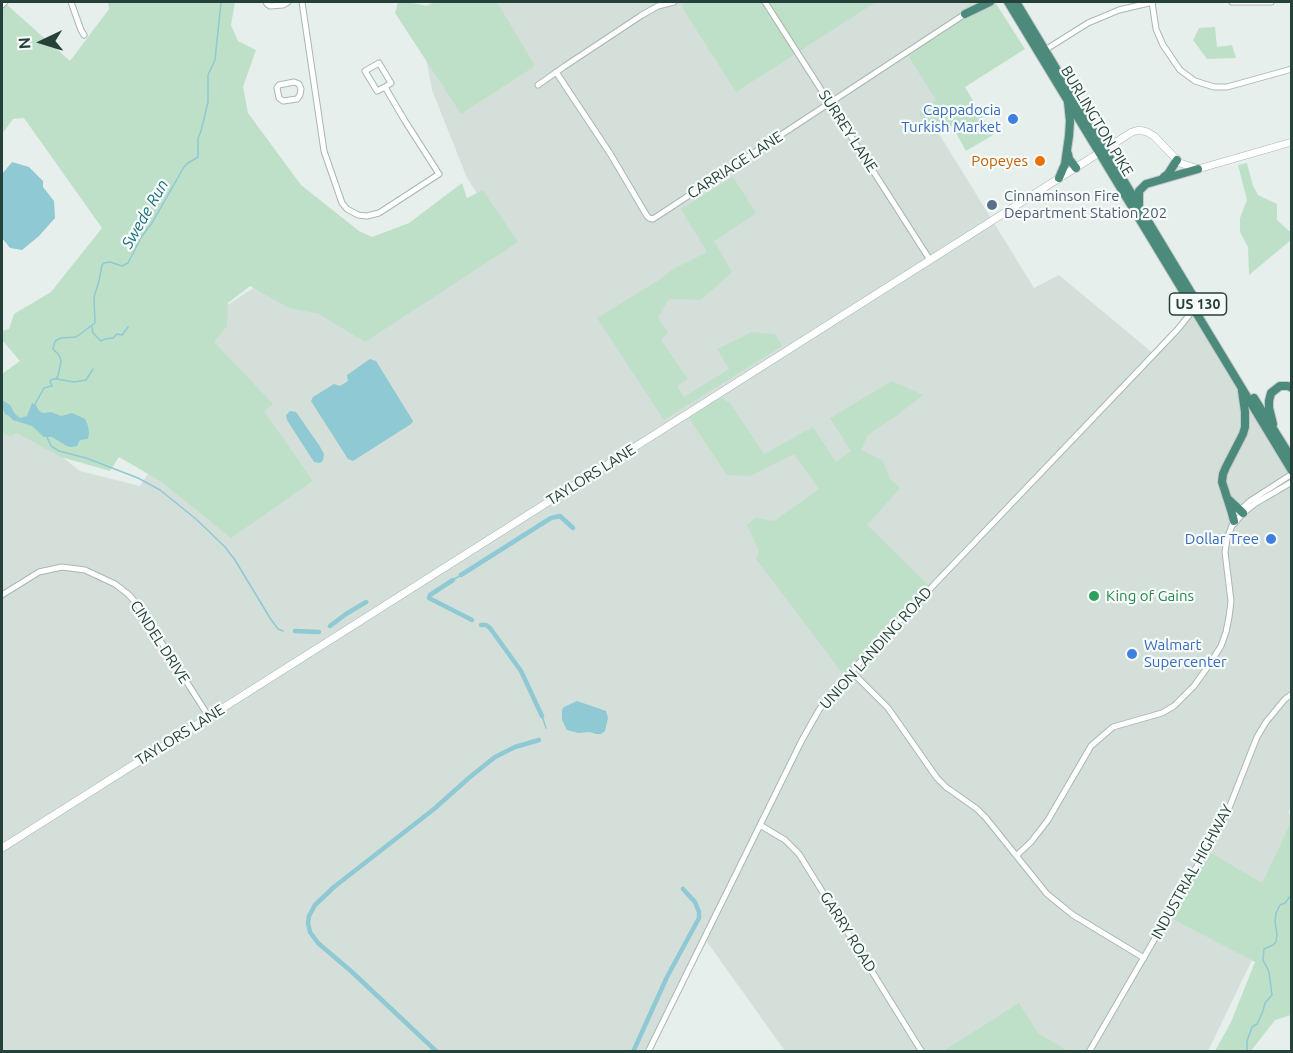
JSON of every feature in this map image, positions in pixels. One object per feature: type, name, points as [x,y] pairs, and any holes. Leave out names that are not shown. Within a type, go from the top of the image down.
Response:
[{"type":"highway","points":[[965,14],[980,2]]},
{"type":"highway","points":[[965,14],[990,2]]},
{"type":"highway","name":"BURLINGTON PIKE","points":[[1010,2],[1045,50],[1292,472]]},
{"type":"highway","name":"BURLINGTON PIKE","points":[[1010,2],[1068,99],[1140,207],[1292,459]]},
{"type":"highway","points":[[1059,178],[1065,164],[1070,129],[1068,99]]},
{"type":"highway","points":[[1067,151],[1069,159],[1076,168]]},
{"type":"highway","points":[[1161,179],[1168,174],[1177,160]]},
{"type":"highway","points":[[1140,207],[1139,191],[1146,184],[1198,170]]},
{"type":"highway","points":[[1232,525],[1231,510],[1222,482],[1223,474],[1245,427],[1241,386]]},
{"type":"highway","points":[[1276,433],[1269,408],[1271,393],[1280,386],[1292,388]]},
{"type":"highway","points":[[1226,498],[1241,512]]},
{"type":"street","points":[[2,5],[5,2]]},
{"type":"street","points":[[71,2],[84,34]]},
{"type":"street","points":[[266,2],[270,6],[283,5],[288,2]]},
{"type":"street","points":[[302,2],[321,137],[326,156],[340,200],[350,212],[362,216],[375,214],[439,174],[385,87]]},
{"type":"street","points":[[538,85],[646,12],[674,2]]},
{"type":"street","name":"SURREY LANE","points":[[765,2],[930,260]]},
{"type":"street","points":[[1045,50],[1088,23],[1119,10],[1153,2],[1156,29],[1163,45],[1180,70],[1194,81],[1214,87],[1227,87],[1292,69]]},
{"type":"street","points":[[1232,2],[1271,2]]},
{"type":"street","name":"CARRIAGE LANE","points":[[556,72],[651,219],[965,14]]},
{"type":"street","points":[[379,63],[391,83],[385,87],[377,91],[365,71],[379,63]]},
{"type":"street","points":[[294,82],[299,84],[301,89],[297,99],[283,101],[279,98],[277,88],[279,85],[294,82]]},
{"type":"street","points":[[301,89],[315,87]]},
{"type":"street","name":"TAYLORS LANE","points":[[2,848],[1132,132],[1146,131],[1154,136],[1177,160]]},
{"type":"street","points":[[1177,160],[1198,170],[1292,142]]},
{"type":"street","name":"UNION LANDING ROAD","points":[[648,1052],[760,825],[819,710],[829,696],[1195,309]]},
{"type":"street","points":[[1017,855],[1034,839],[1048,820],[1091,746],[1097,740],[1113,727],[1162,713],[1174,706],[1194,686],[1221,646],[1226,632],[1231,601],[1225,552],[1232,525],[1250,501],[1292,472]]},
{"type":"street","points":[[1241,512],[1292,482]]},
{"type":"street","name":"CINDEL DRIVE","points":[[2,595],[39,572],[62,567],[85,570],[115,584],[137,604],[209,717]]},
{"type":"street","points":[[851,671],[888,708],[937,778],[981,813],[1047,894],[1073,915],[1144,958]]},
{"type":"street","name":"INDUSTRIAL HIGHWAY","points":[[1089,1052],[1215,835],[1257,737],[1266,722],[1292,694]]},
{"type":"street","name":"GARRY ROAD","points":[[760,825],[786,840],[801,857],[922,1052]]},
{"type":"shaded area","points":[[433,2],[980,2],[965,14],[941,106],[928,116],[1034,288],[1059,275],[1154,354],[1195,309],[1291,471],[1292,805],[1288,813],[1291,815],[1291,821],[1264,879],[1265,933],[1208,1051],[785,1051],[705,939],[648,1051],[2,1052],[2,422],[21,424],[80,471],[140,486],[154,465],[220,310],[258,285],[359,335],[510,244],[467,178],[432,90],[425,52],[402,19]]},
{"type":"green space","points":[[108,2],[235,2],[231,25],[238,41],[256,50],[243,87],[248,113],[301,185],[359,231],[372,237],[409,223],[462,183],[467,198],[483,190],[518,242],[365,342],[319,314],[289,308],[250,286],[228,303],[227,326],[214,342],[273,404],[264,411],[313,481],[231,538],[162,482],[119,457],[110,471],[61,457],[17,433],[11,436],[2,433],[2,374],[20,361],[2,340],[2,331],[9,329],[14,314],[51,292],[102,228],[24,118],[13,119],[2,134],[2,7],[5,3],[70,61],[109,9]]},
{"type":"green space","points":[[398,2],[429,6],[436,2],[497,2],[535,66],[461,114],[395,13]]},
{"type":"green space","points":[[683,2],[876,2],[736,92],[683,9]]},
{"type":"green space","points":[[985,2],[995,2],[1025,49],[965,87],[993,135],[966,151],[952,126],[934,137],[919,114],[936,100],[906,52]]},
{"type":"green space","points":[[1215,27],[1217,47],[1232,45],[1236,58],[1207,59],[1193,40],[1199,28]]},
{"type":"green space","points":[[1247,163],[1253,186],[1258,195],[1277,204],[1277,220],[1292,231],[1291,240],[1249,275],[1248,247],[1240,232],[1240,218],[1247,200],[1238,165]]},
{"type":"green space","points":[[733,177],[756,213],[714,241],[732,272],[701,300],[669,299],[658,317],[668,333],[661,340],[688,379],[677,386],[684,397],[729,369],[717,349],[752,332],[775,334],[782,346],[664,420],[597,318],[673,269],[707,252],[681,209]]},
{"type":"green space","points":[[892,381],[923,395],[868,435],[861,450],[883,461],[890,479],[900,488],[867,525],[931,588],[847,679],[756,559],[759,551],[747,525],[755,518],[774,521],[819,489],[794,454],[750,476],[727,475],[689,418],[720,397],[730,403],[764,454],[813,427],[836,462],[851,451],[830,418]]},
{"type":"green space","points":[[1291,821],[1291,1015],[1275,1020],[1251,1051],[1215,1051],[1231,1022],[1255,962],[1169,917],[1208,851],[1262,883]]},
{"type":"green space","points":[[1019,1003],[1038,1033],[1068,1051],[943,1051]]},
{"type":"water","points":[[12,162],[29,167],[43,181],[43,187],[54,201],[55,218],[22,250],[10,248],[2,238],[2,174]]},
{"type":"water","points":[[370,359],[376,361],[413,421],[353,461],[348,459],[311,401],[313,397],[334,384],[340,386],[348,381],[347,375]]},
{"type":"water","points":[[2,400],[10,405],[20,418],[27,416],[32,403],[43,413],[51,412],[61,416],[72,413],[81,417],[85,419],[88,426],[88,439],[80,440],[77,446],[71,447],[52,437],[44,437],[32,426],[13,420],[5,414]]},
{"type":"water","points":[[290,411],[296,412],[319,445],[324,454],[320,463],[314,462],[287,420],[286,415]]},
{"type":"water","points":[[577,701],[606,711],[608,718],[605,731],[596,734],[567,730],[562,720],[562,710]]},
{"type":"waterway","name":"Swede Run","points":[[34,406],[44,388],[52,386],[50,381],[58,376],[61,361],[53,349],[55,341],[61,338],[76,337],[95,323],[94,297],[102,265],[110,262],[122,266],[128,263],[184,167],[198,157],[198,138],[208,102],[208,75],[215,60],[221,2]]},
{"type":"waterway","points":[[92,327],[93,333],[101,341],[113,338],[117,334],[122,335],[128,327]]},
{"type":"waterway","points":[[57,379],[74,382],[86,380],[93,369]]},
{"type":"waterway","points":[[47,437],[51,446],[59,451],[86,458],[138,478],[160,490],[196,519],[225,547],[270,618],[278,629],[283,631]]},
{"type":"waterway","points":[[461,575],[551,518],[560,516],[573,528]]},
{"type":"waterway","points":[[453,580],[461,575]]},
{"type":"waterway","points":[[429,598],[453,580]]},
{"type":"waterway","points":[[429,598],[472,620]]},
{"type":"waterway","points":[[330,626],[366,602]]},
{"type":"waterway","points":[[481,625],[490,628],[521,671],[542,716]]},
{"type":"waterway","points":[[295,631],[319,632]]},
{"type":"waterway","points":[[542,716],[546,728]]},
{"type":"waterway","points":[[437,1052],[318,943],[310,932],[309,916],[315,905],[334,887],[434,809],[495,757],[515,747],[539,740]]},
{"type":"waterway","points":[[633,1052],[667,977],[699,918],[695,902],[683,889]]},
{"type":"waterway","points":[[1247,1052],[1247,1041],[1252,1027],[1257,1024],[1265,1003],[1272,995],[1269,972],[1263,960],[1264,949],[1276,942],[1276,913],[1280,905],[1285,903],[1292,894]]},
{"type":"place","name":"Cappadocia Turkish Market","points":[[1013,119]]},
{"type":"place","name":"Popeyes","points":[[1040,161]]},
{"type":"place","name":"Cinnaminson Fire Department Station 202","points":[[992,205]]},
{"type":"place","name":"Dollar Tree","points":[[1271,539]]},
{"type":"place","name":"King of Gains","points":[[1094,596]]},
{"type":"place","name":"Walmart Supercenter","points":[[1132,654]]}]
